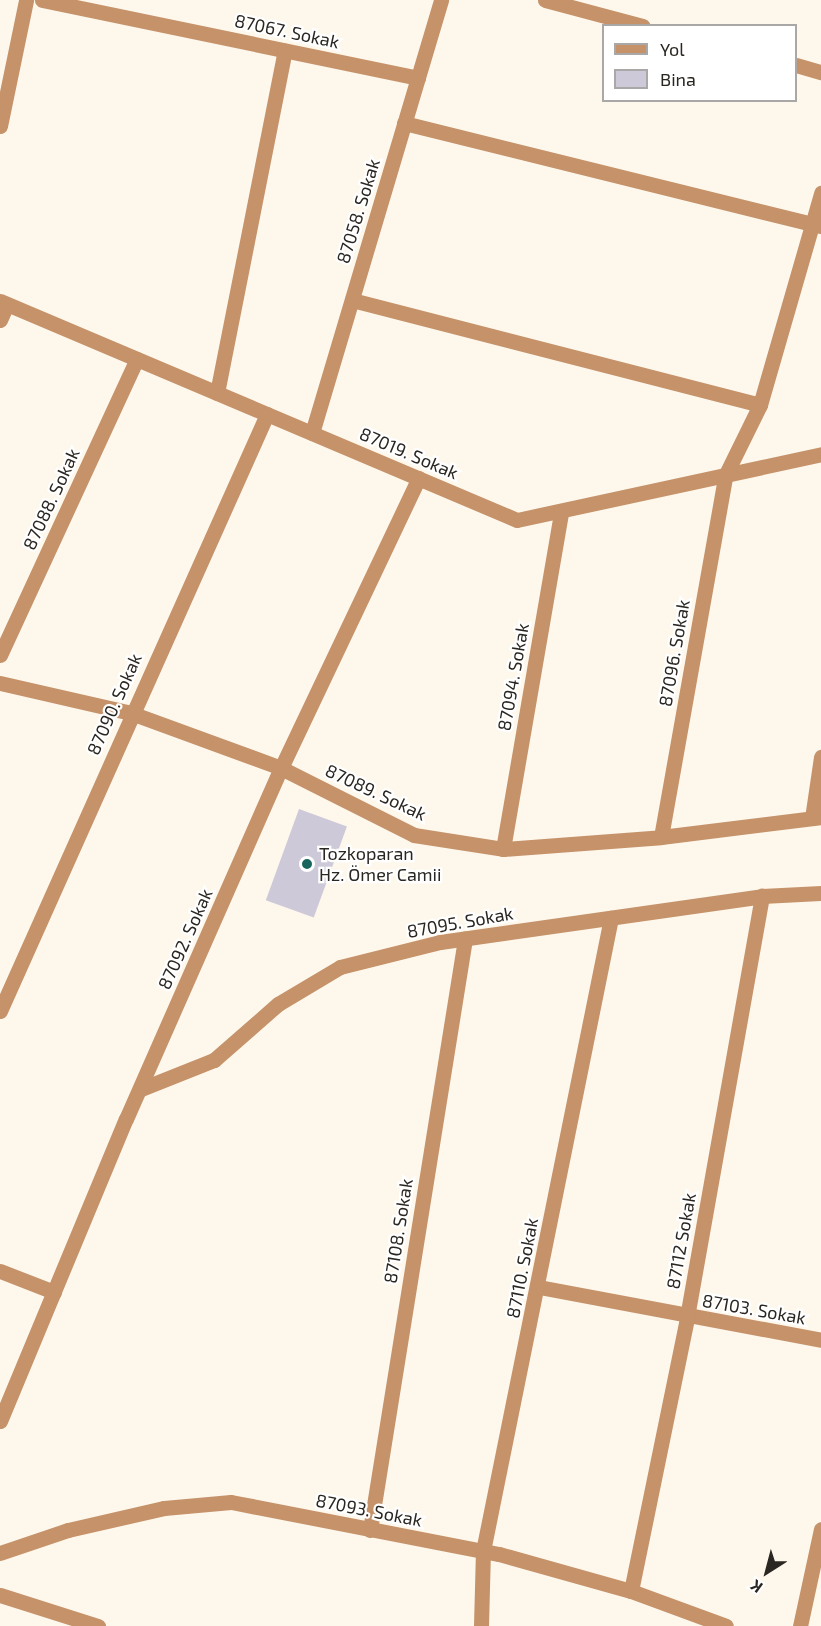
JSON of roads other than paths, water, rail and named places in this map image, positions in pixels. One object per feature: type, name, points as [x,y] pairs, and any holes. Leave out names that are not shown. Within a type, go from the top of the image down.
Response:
[{"type":"street","points":[[0,126],[26,0]]},
{"type":"street","name":"87067. Sokak","points":[[42,0],[418,78]]},
{"type":"street","name":"87058. Sokak","points":[[312,433],[441,0]]},
{"type":"street","points":[[545,0],[635,24]]},
{"type":"street","points":[[217,393],[285,51]]},
{"type":"street","points":[[797,66],[821,72]]},
{"type":"street","points":[[404,123],[816,225]]},
{"type":"street","name":"87096. Sokak","points":[[661,837],[725,476],[760,405],[816,225],[821,193]]},
{"type":"street","points":[[352,300],[760,405]]},
{"type":"street","points":[[0,320],[4,302]]},
{"type":"street","name":"87019. Sokak","points":[[4,302],[517,520],[821,454]]},
{"type":"street","name":"87088. Sokak","points":[[0,655],[137,359]]},
{"type":"street","name":"87090. Sokak","points":[[0,1011],[131,713],[267,414]]},
{"type":"street","name":"87092. Sokak","points":[[0,1421],[281,768],[419,478]]},
{"type":"street","name":"87094. Sokak","points":[[503,849],[561,512]]},
{"type":"street","name":"87089. Sokak","points":[[0,683],[131,713],[281,768],[414,835],[503,849],[661,837],[816,817]]},
{"type":"street","points":[[816,817],[821,757]]},
{"type":"street","name":"87095. Sokak","points":[[141,1089],[214,1060],[278,1004],[339,967],[465,939],[762,896],[821,893]]},
{"type":"street","name":"87112 Sokak","points":[[631,1591],[687,1317],[762,896]]},
{"type":"street","name":"87110. Sokak","points":[[481,1626],[483,1551],[539,1287],[610,918]]},
{"type":"street","name":"87108. Sokak","points":[[370,1530],[465,939]]},
{"type":"street","points":[[0,1271],[54,1292]]},
{"type":"street","name":"87103. Sokak","points":[[539,1287],[821,1341]]},
{"type":"street","name":"87093. Sokak","points":[[0,1553],[68,1530],[164,1508],[231,1502],[483,1551],[631,1591],[726,1626]]},
{"type":"street","points":[[800,1626],[821,1531]]},
{"type":"street","points":[[0,1595],[98,1626]]},
{"type":"place","name":"Tozkoparan Hz. Ömer Camii","points":[[307,864]]}]
